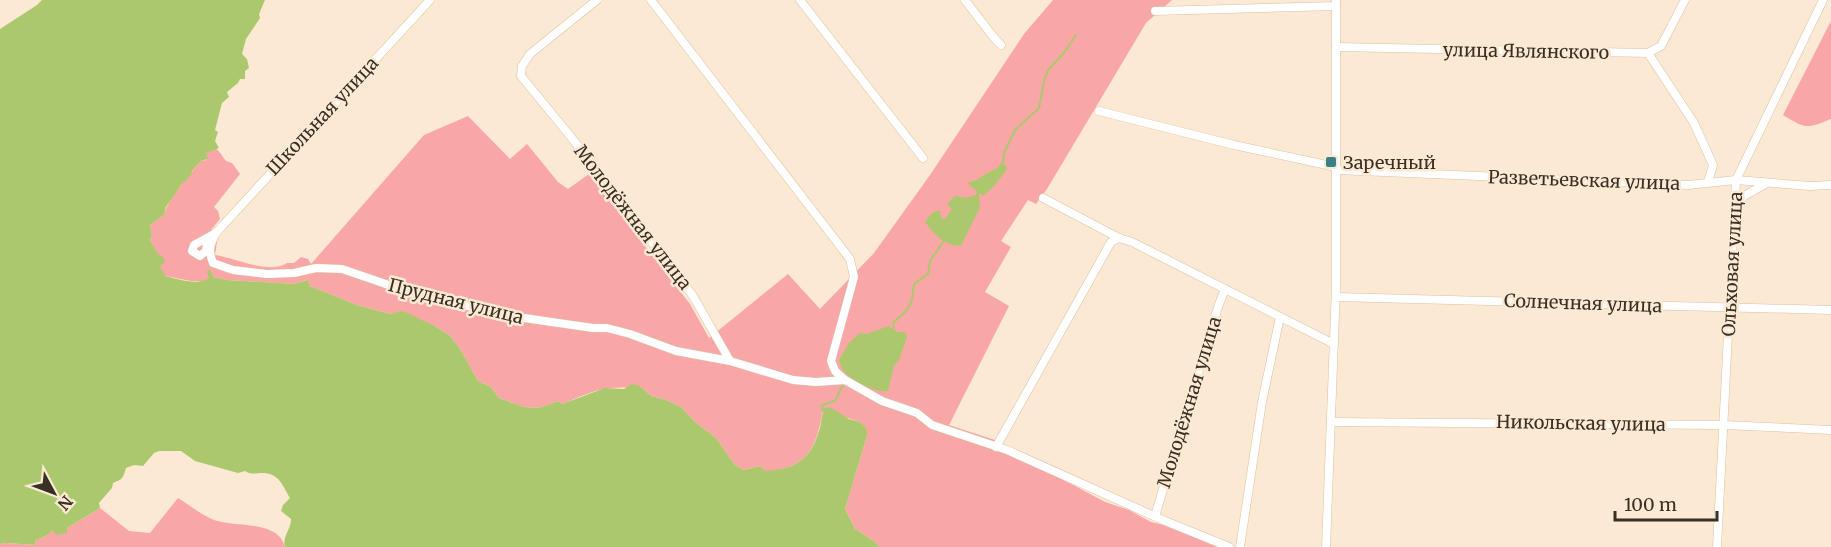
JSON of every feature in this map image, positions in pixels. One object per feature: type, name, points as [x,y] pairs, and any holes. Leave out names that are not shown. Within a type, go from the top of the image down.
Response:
[{"type":"street","name":"Школьная улица","points":[[216,233],[430,0]]},
{"type":"street","name":"Молодёжная улица","points":[[597,0],[530,54],[522,66],[521,76],[572,137],[693,296],[730,361]]},
{"type":"street","points":[[651,0],[850,259],[854,277],[831,361],[834,372],[882,401],[917,413],[932,425],[996,447],[1229,547]]},
{"type":"street","points":[[800,0],[922,158]]},
{"type":"street","points":[[965,0],[1001,45]]},
{"type":"street","points":[[1685,0],[1661,46],[1648,53],[1694,123],[1713,165],[1708,183]]},
{"type":"street","name":"Ольховая улица","points":[[1718,547],[1736,180],[1823,0]]},
{"type":"street","points":[[1155,10],[1318,7],[1336,3],[1336,297],[1326,547]]},
{"type":"street","name":"улица Являнского","points":[[1336,47],[1648,53]]},
{"type":"street","name":"Разветьевская улица","points":[[1099,111],[1336,169],[1688,185],[1736,180],[1831,185]]},
{"type":"street","points":[[1736,207],[1744,196],[1768,183]]},
{"type":"street","points":[[1043,198],[1334,344]]},
{"type":"street","name":"Прудная улица","points":[[216,233],[210,246],[213,263],[233,270],[267,274],[294,273],[316,268],[342,269],[444,301],[524,318],[607,328],[676,351],[730,361]]},
{"type":"street","points":[[996,447],[1111,242],[1119,238]]},
{"type":"street","name":"Молодёжная улица","points":[[1155,516],[1225,289]]},
{"type":"street","name":"Солнечная улица","points":[[1336,297],[1831,309]]},
{"type":"street","points":[[1240,547],[1262,402],[1280,317]]},
{"type":"street","points":[[730,361],[793,380],[816,382],[844,380]]},
{"type":"street","name":"Никольская улица","points":[[1331,422],[1724,425],[1831,430]]},
{"type":"shaded area","points":[[42,0],[265,0],[259,14],[260,18],[246,39],[242,54],[247,59],[249,68],[245,71],[245,79],[240,79],[227,92],[229,97],[222,103],[215,130],[218,132],[215,141],[219,148],[206,153],[208,159],[201,161],[192,171],[166,207],[164,215],[150,225],[152,235],[150,240],[158,254],[163,257],[165,262],[160,266],[165,276],[199,281],[209,278],[207,270],[210,270],[213,277],[227,280],[294,284],[307,280],[310,286],[357,305],[390,314],[403,311],[449,335],[459,347],[478,381],[491,387],[499,398],[521,406],[542,407],[558,401],[562,404],[605,388],[624,389],[631,384],[640,386],[651,396],[681,407],[696,423],[716,438],[735,465],[744,470],[760,466],[765,471],[775,470],[800,462],[811,450],[825,408],[830,407],[849,419],[860,422],[866,428],[867,436],[845,509],[855,529],[879,547],[285,547],[291,519],[281,511],[290,498],[279,480],[271,474],[245,471],[238,473],[195,461],[181,451],[159,451],[154,453],[143,466],[134,465],[126,468],[122,478],[113,483],[112,488],[99,503],[100,508],[67,528],[67,533],[56,535],[53,531],[50,532],[36,540],[35,545],[0,544],[0,29]]},
{"type":"shaded area","points":[[1053,0],[1172,0],[1146,23],[1047,189],[1036,204],[1028,200],[1001,241],[1011,247],[985,292],[1009,306],[949,425],[995,440],[992,448],[1053,471],[1064,480],[1105,502],[1129,510],[1151,522],[1221,547],[879,547],[855,529],[845,509],[867,436],[860,422],[823,411],[817,437],[807,455],[800,461],[780,470],[765,472],[760,466],[744,470],[735,465],[716,438],[696,423],[681,407],[651,396],[640,386],[599,390],[562,404],[558,401],[542,407],[521,406],[499,398],[491,387],[478,381],[459,347],[449,335],[435,326],[403,312],[390,314],[357,305],[310,286],[306,280],[294,284],[213,277],[204,281],[191,281],[165,276],[160,270],[158,255],[150,240],[152,235],[150,225],[164,215],[170,201],[185,179],[201,161],[207,160],[206,153],[216,149],[226,161],[232,163],[240,174],[214,207],[220,219],[211,230],[217,242],[215,255],[262,267],[294,263],[301,257],[308,259],[311,264],[424,135],[468,116],[510,159],[527,144],[558,182],[568,189],[589,174],[690,304],[709,338],[788,274],[820,309],[874,253],[930,175],[1024,34]]},
{"type":"shaded area","points":[[1831,21],[1831,119],[1817,125],[1802,125],[1783,115]]},
{"type":"shaded area","points":[[1001,163],[1007,169],[983,196],[980,193],[980,207],[961,246],[955,246],[941,239],[925,222],[931,214],[940,211],[941,218],[945,219],[952,209],[947,204],[955,196],[966,198],[976,195],[977,191],[967,183],[998,168]]},
{"type":"shaded area","points":[[888,326],[898,332],[905,332],[907,337],[899,360],[894,366],[888,391],[883,391],[870,388],[851,378],[843,370],[839,360],[849,343],[860,333],[867,334]]},
{"type":"shaded area","points":[[178,498],[214,520],[265,528],[274,532],[281,538],[285,547],[0,547],[0,544],[6,543],[35,545],[36,540],[48,535],[49,532],[67,528],[100,508],[129,531],[150,533]]},
{"type":"waterway","points":[[1003,164],[1004,153],[1015,130],[1039,108],[1048,70],[1064,53],[1076,35]]},
{"type":"waterway","points":[[894,328],[893,323],[907,310],[912,300],[914,284],[928,274],[930,261],[944,241]]},
{"type":"waterway","points":[[823,411],[822,405],[835,401],[844,383]]},
{"type":"place","name":"Заречный","points":[[1331,162]]}]
